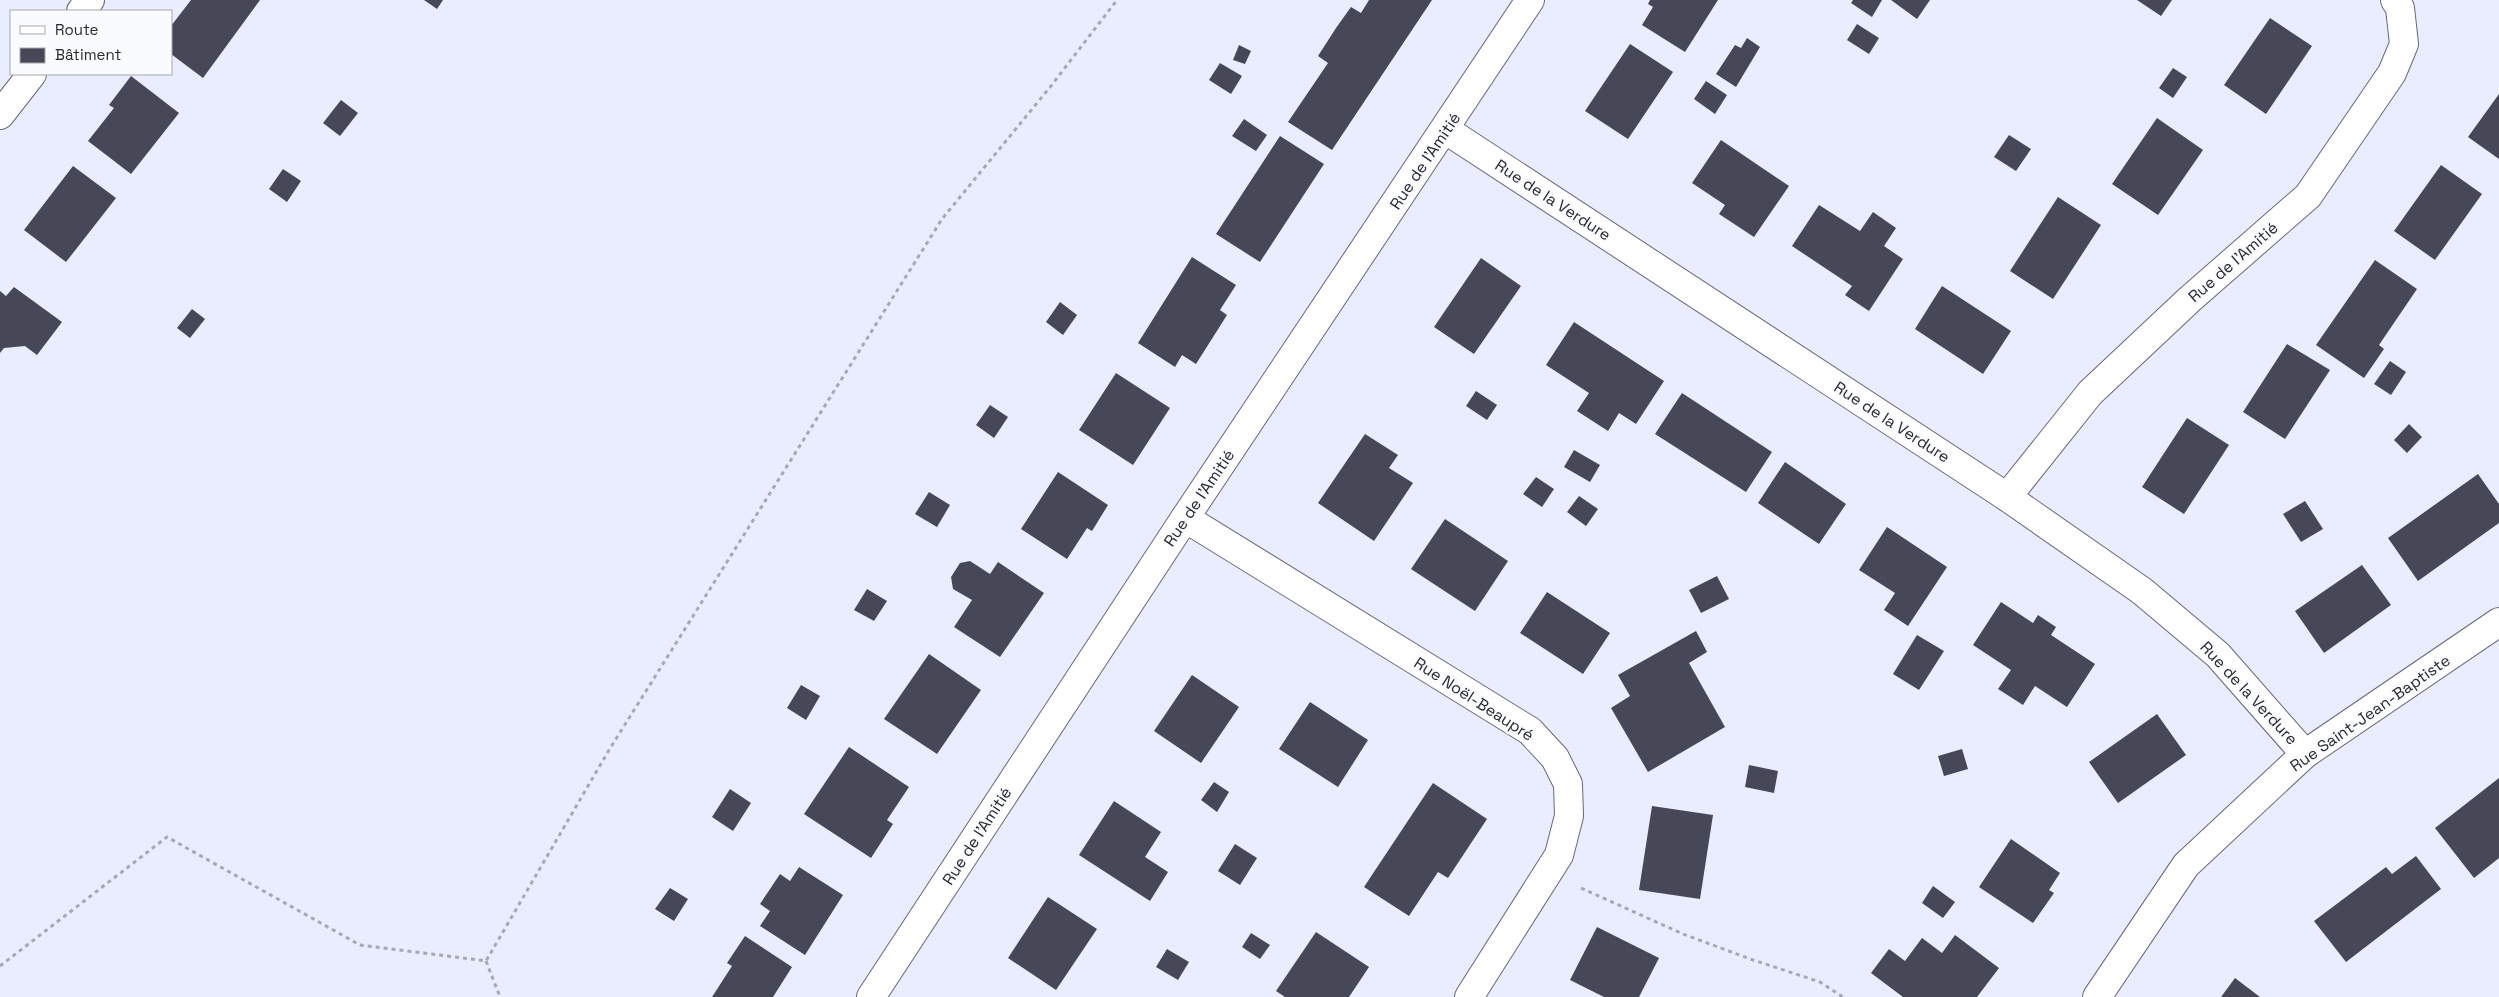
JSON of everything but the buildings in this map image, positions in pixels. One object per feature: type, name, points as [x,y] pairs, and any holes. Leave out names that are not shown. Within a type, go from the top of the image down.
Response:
[{"type":"street","points":[[82,10],[90,0]]},
{"type":"street","name":"Rue de l'Amitié","points":[[871,997],[1186,518],[1446,130],[1530,0]]},
{"type":"street","name":"Rue de l'Amitié","points":[[2007,497],[2090,393],[2190,299],[2308,196],[2392,73],[2404,44],[2400,8],[2395,0]]},
{"type":"street","points":[[0,115],[31,75]]},
{"type":"street","name":"Rue de la Verdure","points":[[1446,130],[2007,497],[2142,591],[2218,655],[2305,754]]},
{"type":"street","name":"Rue Noël-Beaupré","points":[[1186,518],[1530,731],[1555,758],[1568,784],[1569,816],[1559,855],[1468,997]]},
{"type":"street","name":"Rue Saint-Jean-Baptiste","points":[[2096,997],[2186,865],[2305,754],[2499,622]]},
{"type":"path","points":[[486,961],[609,750],[942,219],[1051,86],[1117,0]]},
{"type":"path","points":[[0,966],[167,837],[360,945],[486,961]]},
{"type":"path","points":[[1549,872],[1616,905],[1683,934],[1820,982],[1843,997]]},
{"type":"path","points":[[486,961],[500,997]]}]
